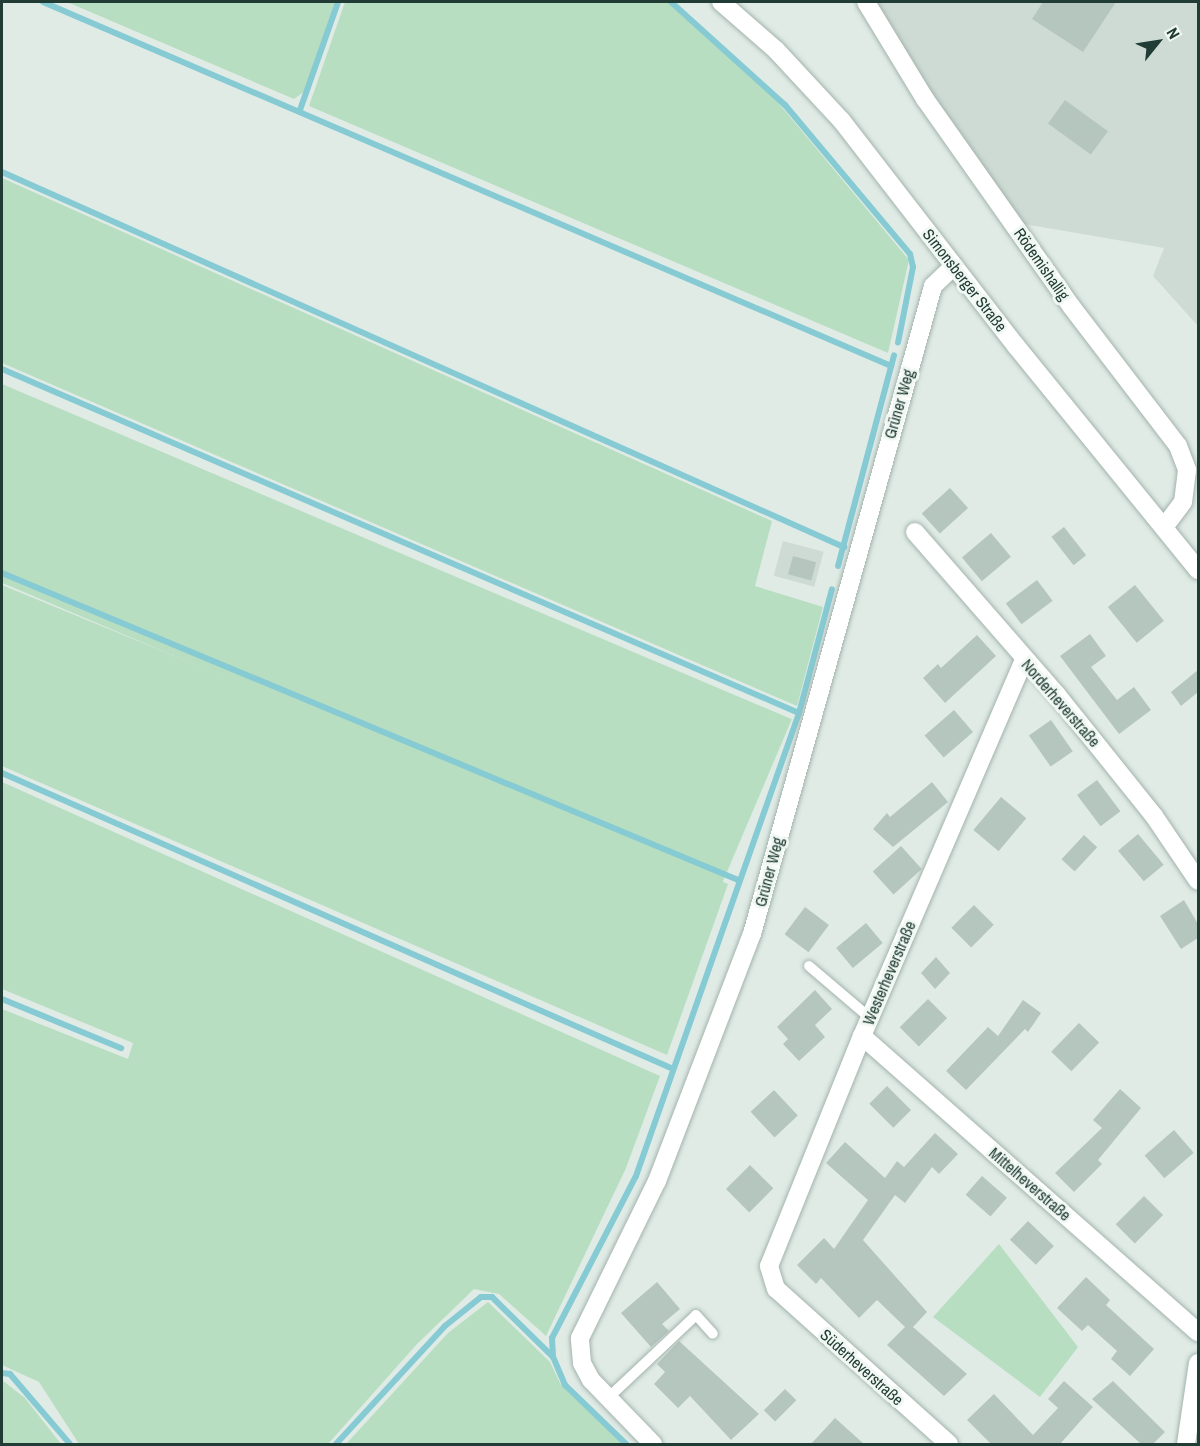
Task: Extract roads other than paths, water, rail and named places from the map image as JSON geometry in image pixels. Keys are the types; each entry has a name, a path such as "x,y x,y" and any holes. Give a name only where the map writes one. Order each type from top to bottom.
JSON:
{"street":[{"name":"Simonsberger Straße","path":"721,2 777,50 842,121 954,266 1198,570"},
{"name":"Rödemishallig","path":"866,2 931,109 1071,306 1178,446 1186,470 1183,502 1164,527"},
{"name":"Grüner Weg","path":"653,1444 607,1399 582,1363 580,1338 657,1181 752,934 933,286 954,266"},
{"name":"Norderheverstraße","path":"915,532 1024,660 1057,695 1146,807 1198,880"},
{"name":"Westerheverstraße","path":"776,1289 769,1266 772,1252 1024,660"},
{"name":"Mittelheverstraße","path":"862,1036 1198,1332"},
{"name":"Süderheverstraße","path":"776,1289 949,1444"},
{"path":"1186,1444 1198,1363"}],"lane":[{"path":"809,966 870,1018"},
{"path":"607,1399 696,1315 713,1334"}],"waterway":[{"path":"43,2 891,366"},
{"path":"300,110 338,2"},
{"path":"671,2 785,105 910,254 913,267 898,343"},
{"path":"2,172 844,547"},
{"path":"838,566 894,355"},
{"path":"2,369 799,713"},
{"path":"2,573 738,880"},
{"path":"626,1444 565,1385 553,1357 552,1338 636,1176 799,713 832,589"},
{"path":"2,773 673,1069"},
{"path":"2,999 121,1048"},
{"path":"336,1444 445,1326 481,1297 492,1297 552,1356"},
{"path":"2,1373 10,1374 70,1444"}]}
